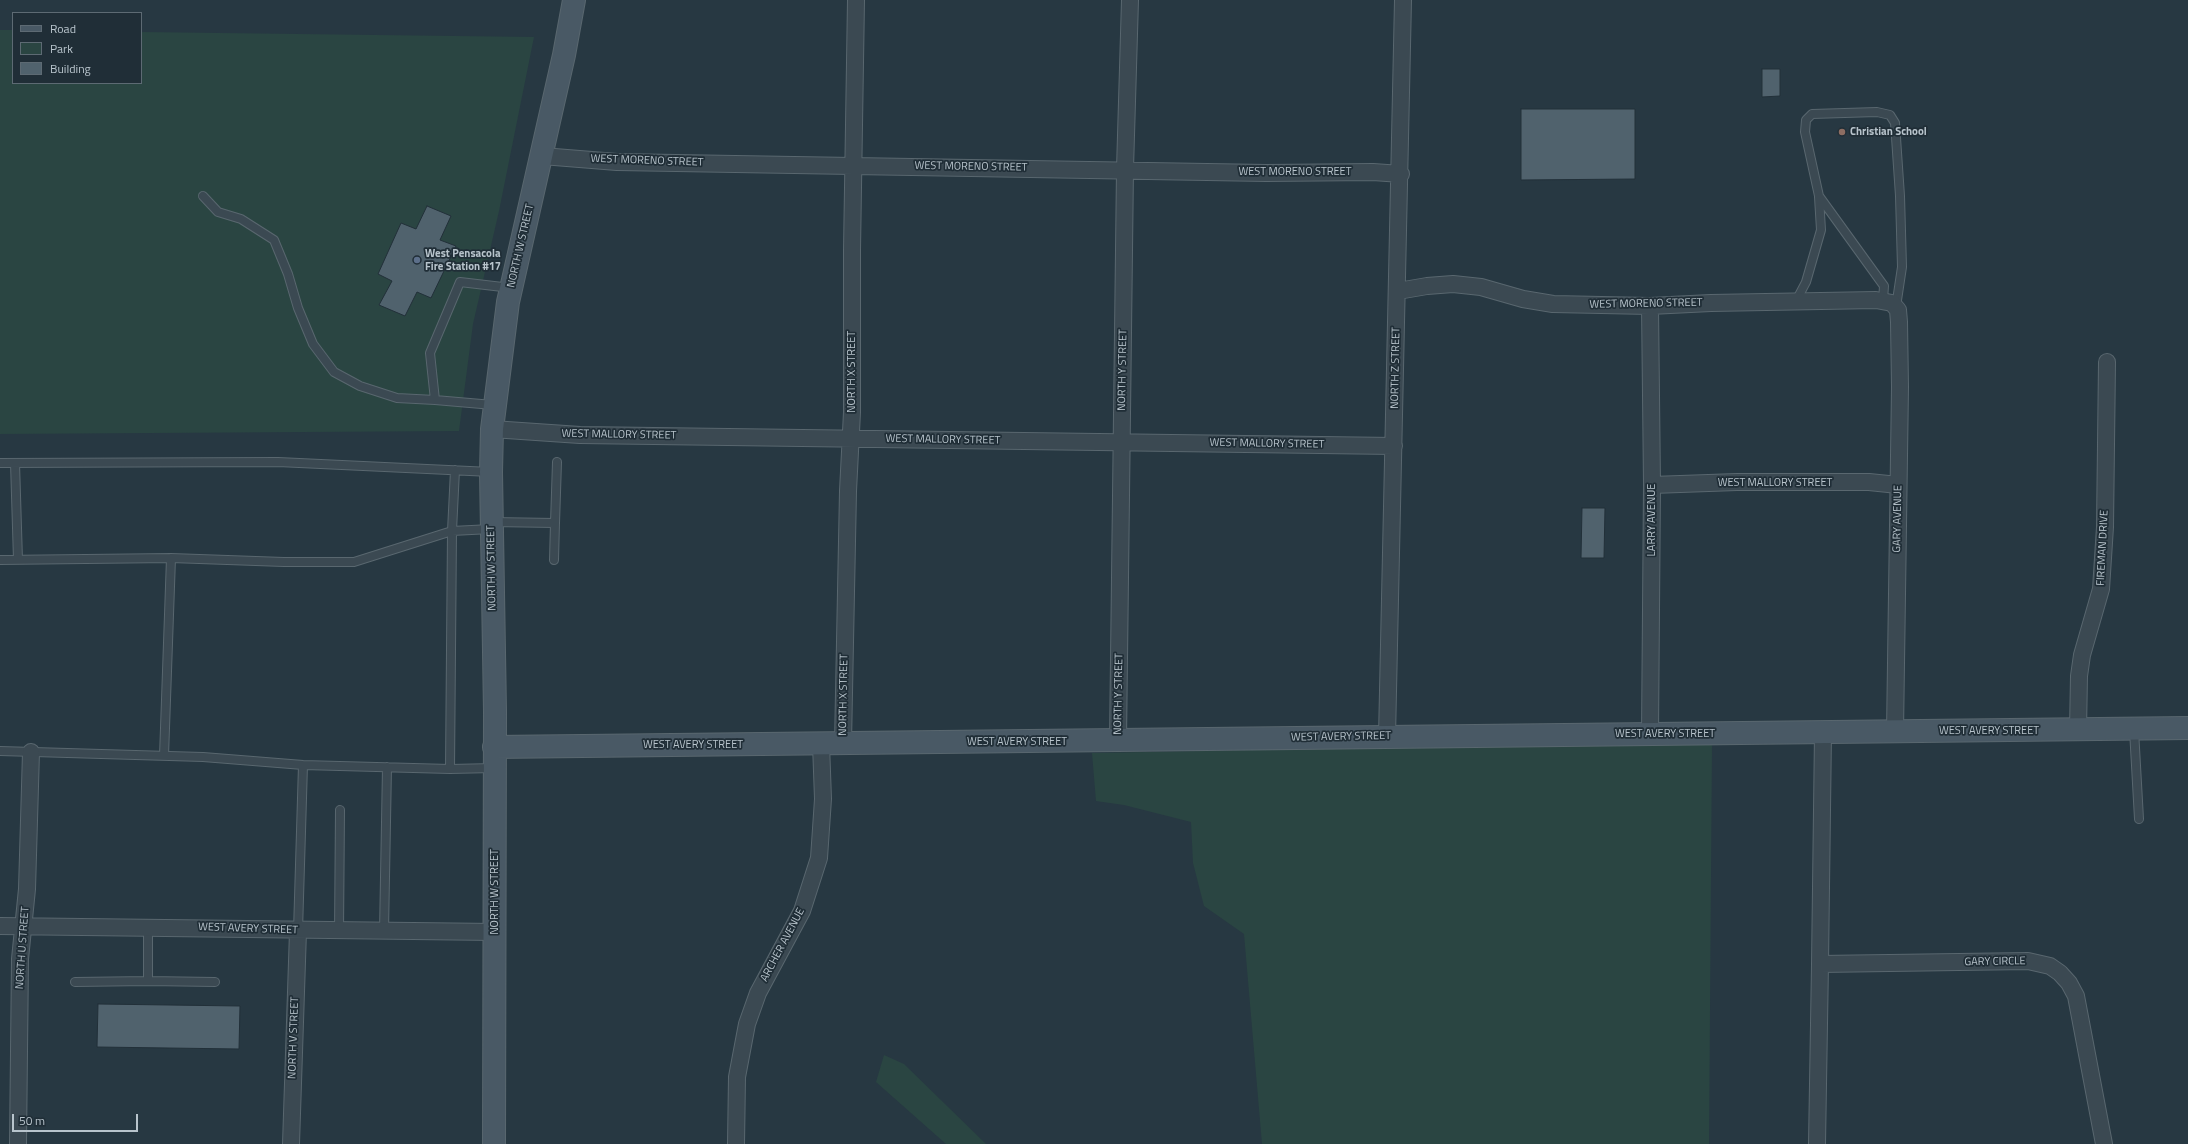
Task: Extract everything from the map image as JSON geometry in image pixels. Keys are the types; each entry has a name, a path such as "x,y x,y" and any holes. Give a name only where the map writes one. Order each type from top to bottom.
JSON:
{"street":[{"name":"NORTH W STREET","path":"494,1144 495,932 491,472 492,429 494,405 511,288 542,156 564,55 574,0"},
{"name":"NORTH X STREET","path":"843,743 850,438 856,0"},
{"name":"NORTH Y STREET","path":"1118,741 1125,169 1130,0"},
{"name":"NORTH Z STREET","path":"1387,737 1401,174 1403,0"},
{"name":"WEST MORENO STREET","path":"542,156 617,162 1125,169 1266,173 1373,172 1401,174"},
{"name":"WEST MORENO STREET","path":"1398,291 1427,286 1453,284 1481,287 1524,299 1553,304 1650,306 1796,301 1890,303"},
{"name":"GARY AVENUE","path":"1890,303 1899,336 1895,732"},
{"name":"LARRY AVENUE","path":"1650,306 1652,485 1650,734"},
{"name":"FIREMAN DRIVE","path":"2078,730 2082,655 2101,588 2105,527 2107,362"},
{"name":"WEST MALLORY STREET","path":"492,429 580,435 1394,446"},
{"name":"WEST MALLORY STREET","path":"1652,485 1745,482 1869,482 1898,485"},
{"name":"WEST AVERY STREET","path":"494,747 2188,728"},
{"path":"1817,1144 1823,733"},
{"name":"ARCHER AVENUE","path":"736,1144 737,1077 747,1024 758,993 802,911 819,858 823,799 821,744"},
{"name":"NORTH U STREET","path":"18,1144 20,959 27,889 31,752"},
{"name":"WEST AVERY STREET","path":"0,926 226,928 339,932 495,932"},
{"name":"NORTH V STREET","path":"291,1144 298,931"},
{"name":"GARY CIRCLE","path":"1820,964 2028,961 2050,966 2070,983 2076,996 2104,1144"}],"lane":[{"path":"1796,301 1806,282 1821,230 1819,196 1805,132 1806,120 1812,114 1877,112 1890,115 1895,123 1900,196 1902,267 1890,303"},
{"path":"203,196 218,212 241,219 274,240 313,344 334,372 360,386 397,398 494,405"},
{"path":"1819,196 1884,286 1890,303"},
{"path":"435,400 430,353 460,282 511,288"},
{"path":"0,463 278,462 491,472"},
{"path":"554,560 557,462"},
{"path":"15,463 18,560"},
{"path":"450,769 452,531 455,470"},
{"path":"0,560 171,558 284,562 354,562 452,531 492,525 555,523"},
{"path":"164,756 171,558"},
{"path":"2134,729 2139,819"},
{"path":"0,751 164,756 303,765 450,769 494,768"},
{"path":"298,931 303,765"},
{"path":"384,932 388,767"},
{"path":"339,932 340,810"},
{"path":"148,927 148,982"},
{"path":"75,982 215,982"}],"green space":[{"path":"0,30 12,30 12,84 142,84 142,32 534,37 499,211 473,324 459,431 0,434"},
{"path":"1712,744 1709,1144 1262,1144 1244,934 1204,906 1193,863 1191,822 1124,805 1096,801 1092,753 1517,745"},
{"path":"884,1055 904,1064 986,1144 946,1144 876,1082"}],"building":[{"path":"1762,69 1780,69 1780,96 1762,97"},
{"path":"1521,109 1635,109 1635,179 1521,180"},
{"name":"West Pensacola Fire Station #17","path":"427,206 451,216 440,240 456,246 431,298 417,292 405,316 379,305 392,281 378,274 401,223 416,229"},
{"path":"1582,508 1605,508 1604,558 1581,558"},
{"path":"98,1004 240,1006 239,1049 97,1047"}],"place":[{"name":"Christian School","path":"1842,132"},
{"name":"West Pensacola Fire Station #17","path":"417,260"}]}
